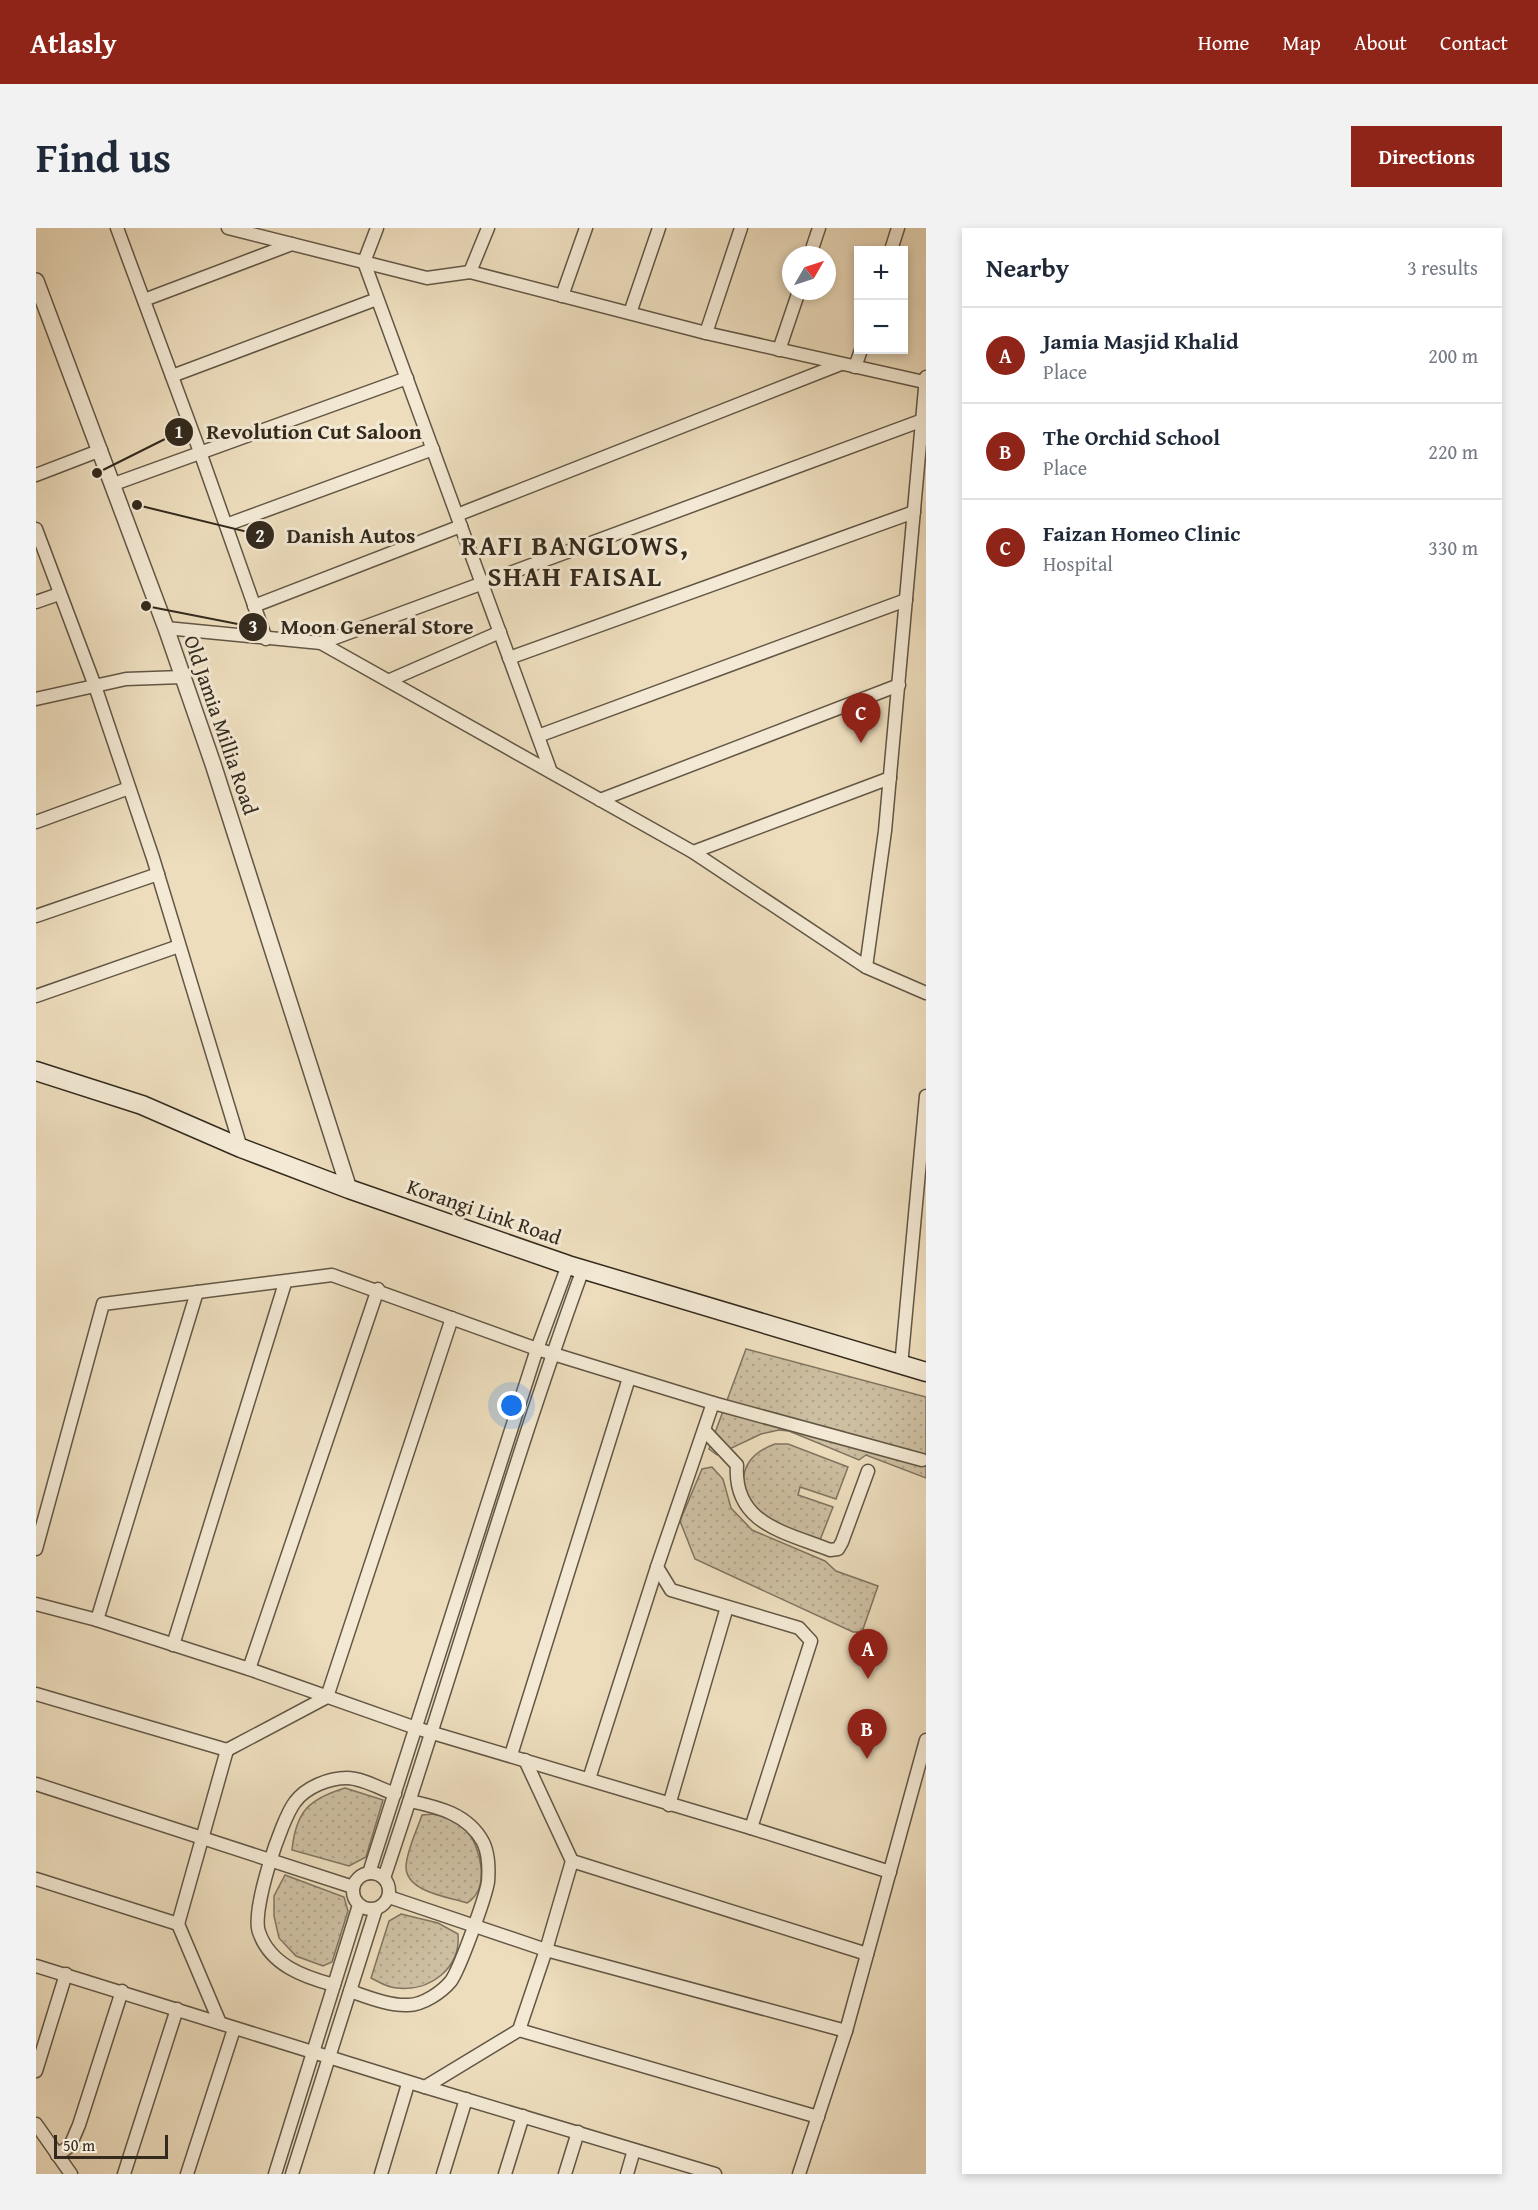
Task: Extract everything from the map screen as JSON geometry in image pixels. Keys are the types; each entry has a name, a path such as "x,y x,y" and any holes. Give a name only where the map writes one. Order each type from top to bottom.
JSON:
{"main road":[{"name":"Korangi Link Road","path":"36,1071 142,1105 241,1148 349,1189 575,1267 926,1372"}],"street":[{"path":"117,228 266,639"},
{"path":"232,228 427,278 470,272 706,333 841,364 925,380 925,403 890,778 866,967"},
{"path":"377,228 364,262 551,772"},
{"path":"470,272 488,228"},
{"path":"562,296 586,228"},
{"path":"630,313 659,228"},
{"path":"706,333 741,228"},
{"path":"813,246 819,228"},
{"path":"892,246 898,228"},
{"path":"144,300 292,244"},
{"name":"Old Jamia Millia Road","path":"36,281 114,484 213,764 349,1189"},
{"path":"172,376 377,299"},
{"path":"780,350 796,300"},
{"path":"855,367 860,354"},
{"path":"254,606 841,364"},
{"path":"114,484 407,378"},
{"path":"321,643 923,420"},
{"path":"226,525 434,449"},
{"path":"36,475 101,450"},
{"path":"510,658 914,512"},
{"path":"37,537 94,686 158,874 241,1148"},
{"path":"36,602 59,594"},
{"path":"538,736 906,600"},
{"path":"166,628 321,643 693,852 866,967 926,993"},
{"path":"390,680 500,632"},
{"path":"36,699 126,679 182,677"},
{"path":"600,800 898,685"},
{"path":"693,852 890,778"},
{"path":"36,822 129,788"},
{"path":"36,916 158,874"},
{"path":"36,996 179,946"},
{"path":"901,1366 926,1096"},
{"path":"376,1909 359,1905 355,1900 353,1887 357,1880 369,1873 537,1349 575,1267"},
{"path":"384,1878 433,1733 552,1354 575,1267"},
{"path":"36,1549 103,1304 285,1283 332,1275 378,1289 552,1354 713,1404 922,1460"},
{"path":"173,1646 285,1283"},
{"path":"249,1669 378,1289"},
{"path":"97,1620 196,1292"},
{"path":"36,1694 227,1750 327,1697 452,1318"},
{"path":"511,1755 629,1378"},
{"path":"589,1779 657,1567 713,1404"},
{"path":"704,1430 737,1464 735,1484 747,1510 769,1525 830,1550 838,1549 842,1542 868,1471"},
{"path":"657,1567 671,1590 800,1628 811,1641 751,1828"},
{"path":"36,1604 97,1620 249,1669 417,1728 890,1872"},
{"path":"669,1805 727,1607"},
{"path":"800,2174 846,2031 926,1740"},
{"path":"220,2023 178,1924 227,1750"},
{"path":"425,2087 519,2030 546,1950 572,1861 525,1760"},
{"path":"334,1985 310,1979 282,1964 268,1949 258,1931 257,1915 260,1896 287,1814 295,1801 308,1789 349,1778 395,1794"},
{"path":"36,1785 353,1887"},
{"path":"350,1991 408,2005 429,1999 449,1982 460,1966 488,1885 489,1863 483,1842 465,1820 444,1809 410,1801"},
{"path":"572,1861 867,1954"},
{"path":"369,1873 384,1878 388,1883 389,1897"},
{"path":"36,1879 178,1924"},
{"path":"389,1897 546,1950 846,2031"},
{"path":"292,2174 376,1909 389,1897"},
{"path":"275,2174 359,1905"},
{"path":"36,1966 122,1991 220,2023 234,2030 408,2084 466,2099 715,2174"},
{"path":"36,2071 66,1974"},
{"path":"57,2155 70,2146 79,2125 122,1991"},
{"path":"124,2174 177,2009"},
{"path":"188,2174 234,2030"},
{"path":"519,2030 818,2117"},
{"path":"381,2174 408,2084"},
{"path":"443,2174 466,2099"},
{"path":"505,2174 523,2116"},
{"path":"36,2124 71,2174"},
{"path":"565,2174 578,2132"},
{"path":"627,2174 634,2150"}],"shaded area":[{"path":"746,1349 926,1397 926,1478 866,1455 859,1460 789,1431 779,1430 761,1434 717,1455 709,1449"},
{"path":"775,1444 788,1444 848,1467 836,1499 800,1487 798,1495 833,1507 820,1540 760,1515 754,1511 749,1502 744,1483 746,1468 754,1456"},
{"path":"712,1467 723,1479 731,1508 752,1530 825,1561 836,1571 878,1586 862,1632 853,1632 695,1559 680,1521 702,1469"},
{"path":"345,1788 383,1800 366,1857 349,1866 292,1850 297,1825 306,1808 322,1797"},
{"path":"435,1814 451,1819 462,1826 471,1836 479,1856 481,1878 479,1888 467,1903 420,1888 408,1875 406,1866 408,1853 422,1815"},
{"path":"285,1875 344,1897 348,1911 332,1962 323,1966 296,1956 279,1938 274,1916 274,1896"},
{"path":"401,1914 438,1923 458,1934 458,1946 449,1967 432,1982 409,1988 394,1988 371,1978 389,1921"}],"place":[{"name":"Revolution Cut Saloon","path":"97,473"},
{"name":"Danish Autos","path":"137,505"},
{"name":"Moon General Store","path":"146,606"},
{"name":"Faizan Homeo Clinic","path":"861,743"},
{"name":"Jamia Masjid Khalid","path":"868,1679"},
{"name":"The Orchid School","path":"867,1759"}],"district":[{"name":"RAFI BANGLOWS, SHAH FAISAL","path":"575,562"}]}
